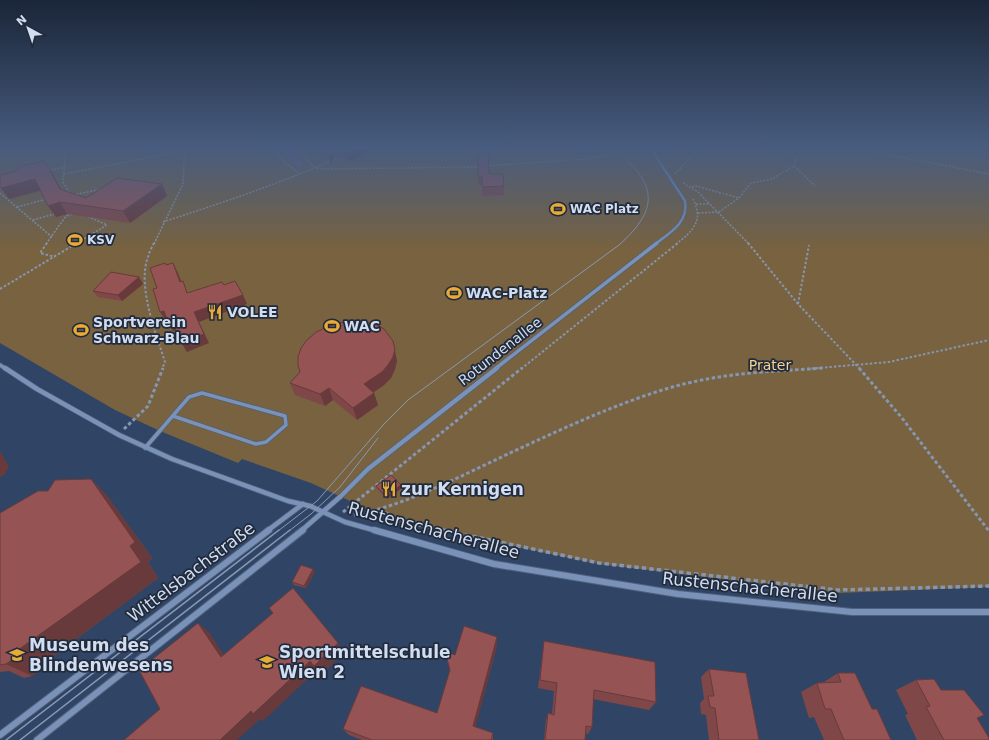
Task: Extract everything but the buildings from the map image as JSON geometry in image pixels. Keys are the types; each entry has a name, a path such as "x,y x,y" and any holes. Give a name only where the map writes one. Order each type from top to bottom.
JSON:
{"street":[{"name":"Rotundenallee","path":"324,512 368,469 677,227 686,216 687,210 685,201 673,182"},
{"name":"Rustenschacherallee","path":"0,365 37,389 145,448 226,479 303,504 345,522 494,564 678,594 852,612 989,612"},
{"name":"Wittelsbachstraße","path":"0,735 303,504"},
{"path":"37,740 324,512"}],"lane":[{"path":"145,448 172,416 189,397 202,393 285,416 286,425 266,442 256,444 172,416"}],"path":[{"path":"63,182 71,196 105,189"},
{"path":"119,435 148,406 165,362 149,310 145,281 147,258 183,182"},
{"path":"163,223 256,192 282,182"},
{"path":"681,182 692,187 741,234 798,304 902,418 989,531"},
{"path":"698,213 719,212 739,198 751,183 759,182"},
{"path":"810,182 815,186"},
{"path":"692,187 696,186 739,198"},
{"path":"0,194 52,237"},
{"path":"17,207 47,199"},
{"path":"696,204 710,204"},
{"path":"55,257 40,253 66,216 78,212"},
{"path":"32,220 54,214"},
{"path":"0,289 107,225 85,216"},
{"path":"798,304 809,245"},
{"path":"336,518 380,510 425,493 621,403 677,386 738,374 856,366 925,356 989,340"},
{"path":"380,510 404,522 599,562 838,590 989,586"}],"green space":[{"name":"Prater","path":"0,182 989,182 989,587 839,593 600,564 396,522 311,483 242,459 238,463 160,431 115,410 0,343"}],"tram line":[{"path":"278,531 317,501 384,424 408,400 619,245 633,231 642,218 647,206 648,194 643,182"},
{"path":"289,531 311,514 340,487 378,438"},
{"path":"6,740 279,530"},
{"path":"20,740 290,530"}],"place":[{"name":"WAC Platz","path":"558,209"},
{"name":"KSV","path":"75,240"},
{"name":"WAC-Platz","path":"454,293"},
{"name":"VOLEE","path":"215,312"},
{"name":"WAC","path":"332,326"},
{"name":"Sportverein Schwarz-Blau","path":"81,330"},
{"name":"zur Kernigen","path":"389,489"},
{"name":"Museum des Blindenwesens","path":"17,655"},
{"name":"Sportmittelschule Wien 2","path":"267,662"}]}
